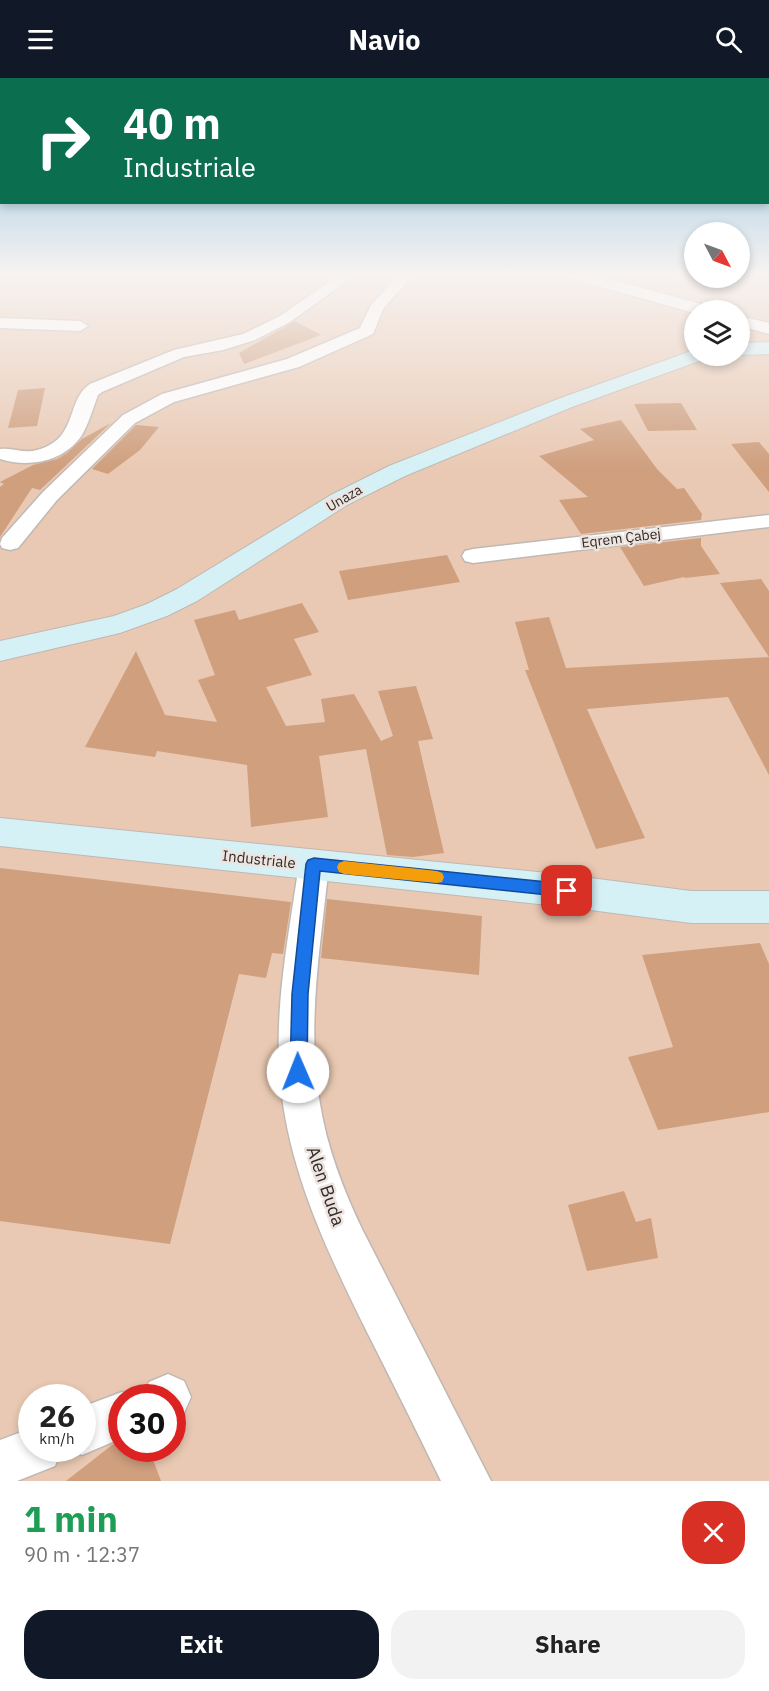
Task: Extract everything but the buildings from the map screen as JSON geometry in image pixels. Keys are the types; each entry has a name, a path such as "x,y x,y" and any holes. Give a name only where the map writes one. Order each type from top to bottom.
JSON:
{"main road":[{"path":"750,349 769,348"},
{"name":"Unaza","path":"0,651 120,624 157,610 187,596 339,500 397,471 565,403 684,360"},
{"name":"Industriale","path":"0,832 556,890 691,907 769,907"}],"street":[{"path":"4,454 22,459 52,450 72,435 90,392 96,388 180,353 223,345 242,338"},
{"path":"10,543 50,496 129,419 168,398 293,363 350,338"},
{"name":"Eqrem Çabej","path":"473,556 769,521"},
{"name":"Alen Buda","path":"314,864 300,994 297,1055 301,1105 317,1168 347,1248 466,1481"},
{"path":"0,1464 18,1457"}],"shaded area":[{"path":"0,338 684,338 684,366 750,366 750,338 769,338 769,1481 0,1481"}],"slow traffic":[{"path":"344,867 437,877"}],"route":[{"path":"298,1072 300,994 314,864 567,891"}]}
